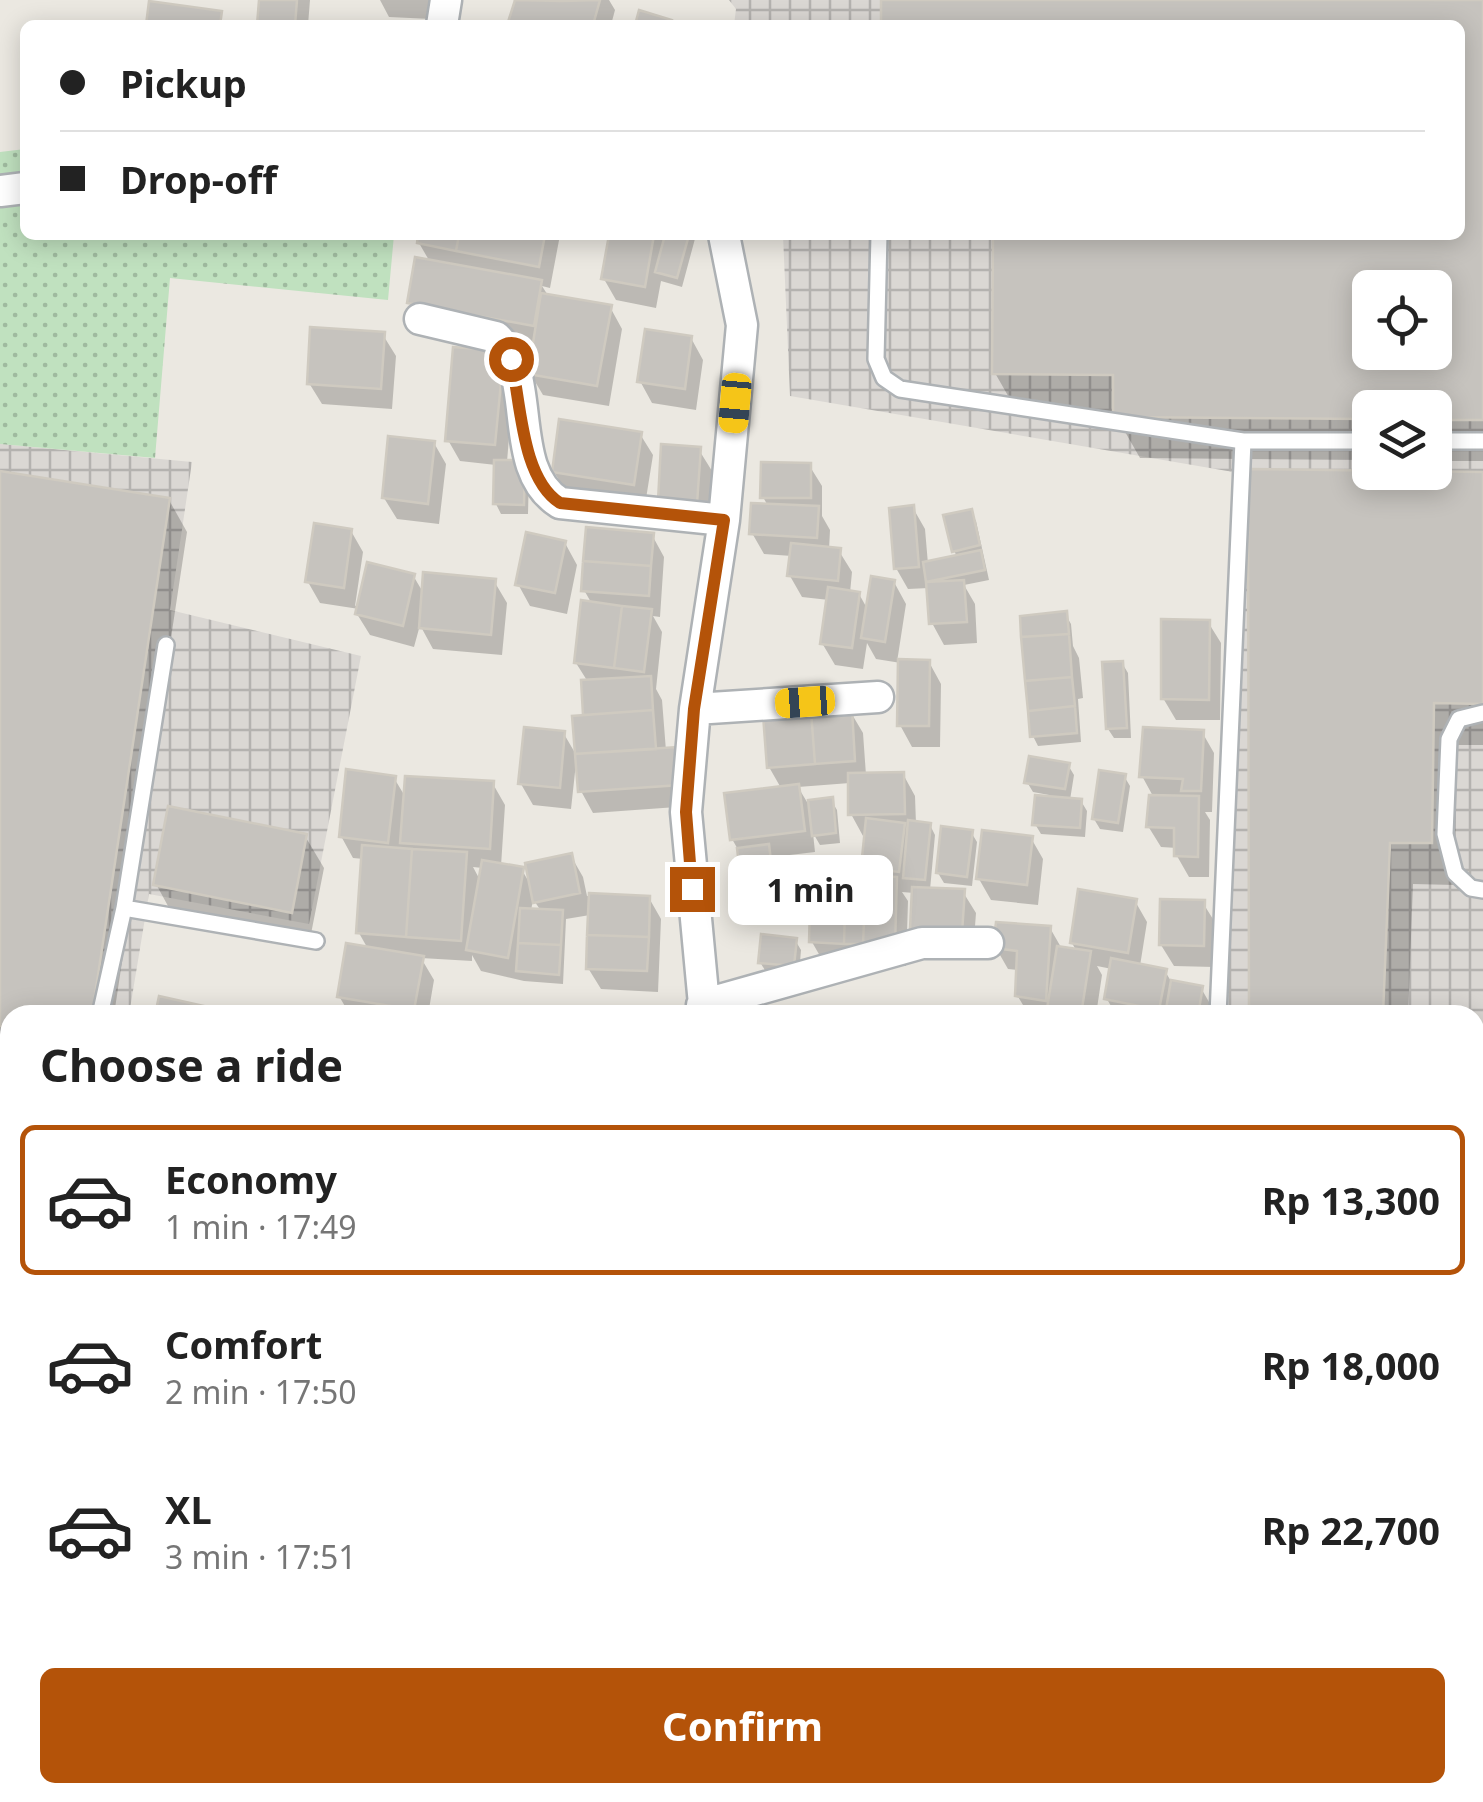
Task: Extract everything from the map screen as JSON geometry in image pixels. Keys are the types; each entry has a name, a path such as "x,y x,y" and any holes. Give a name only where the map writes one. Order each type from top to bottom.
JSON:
{"street":[{"path":"704,1005 686,812 694,709 724,520 742,325 725,240"},
{"path":"420,319 496,337 504,344 515,375 536,478 560,503 724,520"},
{"path":"694,709 878,697"},
{"path":"721,1005 922,944 988,944"}],"lane":[{"path":"879,240 876,359 884,378 900,389 1243,441 1352,441"},
{"path":"1218,1005 1243,441"},
{"path":"1452,442 1483,442"},
{"path":"102,1005 124,908 166,645"},
{"path":"1483,713 1459,719 1449,739 1445,834 1455,873 1471,888 1483,890"},
{"path":"124,908 316,941"}],"shaded area":[{"path":"729,0 1483,0 1483,1005 1224,1005 1239,473 790,396 783,240 1465,240 1465,20 735,20 736,9"},
{"path":"0,444 192,462 170,610 361,656 309,924 149,894 131,1005 0,1005"}],"green space":[{"path":"20,150 20,240 394,240 388,300 170,278 155,458 0,444 0,152"}],"building":[{"path":"259,0 297,0 295,20 257,20"},
{"path":"515,0 600,0 594,20 509,20"},
{"path":"881,0 1483,0 1483,420 1452,420 1452,390 1352,390 1352,419 1113,417 1113,375 992,374 993,240 1465,240 1465,20 881,20"},
{"path":"149,1 222,11 221,20 147,20"},
{"path":"639,10 672,20 636,20"},
{"path":"417,240 458,240 456,251"},
{"path":"458,240 544,240 539,267 456,251"},
{"path":"608,240 653,240 645,287 601,279"},
{"path":"664,240 688,240 677,278 655,272"},
{"path":"415,257 542,280 534,326 407,303"},
{"path":"541,293 612,305 597,386 528,374"},
{"path":"310,327 385,332 381,389 307,384"},
{"path":"645,329 692,336 685,389 637,382"},
{"path":"453,347 504,351 495,445 445,441"},
{"path":"559,419 642,432 634,485 552,472"},
{"path":"388,436 435,441 428,504 382,498"},
{"path":"661,444 701,447 697,504 658,501"},
{"path":"494,460 525,460 524,505 493,504"},
{"path":"761,462 811,463 811,498 760,498"},
{"path":"1248,469 1352,470 1352,490 1452,490 1452,472 1483,472 1483,704 1434,703 1432,843 1390,843 1383,1005 1249,1005"},
{"path":"0,471 170,498 94,1005 0,1005"},
{"path":"751,503 819,506 817,538 749,534"},
{"path":"914,505 919,567 894,569 889,508"},
{"path":"972,509 980,545 952,552 943,515"},
{"path":"314,523 352,529 344,588 305,582"},
{"path":"586,527 654,533 651,566 583,561"},
{"path":"526,532 566,541 555,593 515,585"},
{"path":"791,543 841,548 838,581 787,576"},
{"path":"981,550 985,570 926,582 923,562"},
{"path":"583,561 651,566 649,596 581,591"},
{"path":"367,562 415,574 403,626 355,614"},
{"path":"423,572 496,579 491,635 419,628"},
{"path":"871,576 895,580 885,642 861,638"},
{"path":"964,580 967,622 929,624 926,582"},
{"path":"828,587 860,592 852,648 820,644"},
{"path":"581,600 622,606 614,668 574,663"},
{"path":"622,606 652,609 644,672 614,668"},
{"path":"1067,611 1069,634 1021,637 1020,616"},
{"path":"1161,619 1210,620 1209,700 1161,699"},
{"path":"1069,634 1072,677 1025,681 1021,637"},
{"path":"898,659 930,660 929,726 897,726"},
{"path":"1123,661 1127,728 1106,729 1102,662"},
{"path":"651,676 653,710 583,715 581,680"},
{"path":"1072,677 1075,706 1028,711 1025,681"},
{"path":"1075,706 1077,733 1030,737 1028,711"},
{"path":"852,709 855,761 815,764 811,711"},
{"path":"653,710 656,749 575,754 572,716"},
{"path":"811,711 815,764 767,768 763,715"},
{"path":"524,727 565,731 560,788 518,784"},
{"path":"1143,727 1204,730 1201,791 1181,791 1183,779 1139,777"},
{"path":"677,747 680,785 578,792 575,754"},
{"path":"1029,756 1070,763 1065,789 1024,783"},
{"path":"346,769 396,776 388,843 339,837"},
{"path":"1099,770 1126,774 1118,823 1092,819"},
{"path":"904,772 905,814 848,815 848,773"},
{"path":"405,776 494,781 490,849 400,843"},
{"path":"799,784 805,831 730,840 724,793"},
{"path":"1035,795 1082,799 1080,828 1032,825"},
{"path":"1149,795 1199,796 1198,857 1174,856 1174,828 1146,827"},
{"path":"833,797 836,833 812,836 808,800"},
{"path":"168,806 307,834 292,913 153,885"},
{"path":"866,818 905,823 899,872 861,868"},
{"path":"908,820 931,823 925,880 903,878"},
{"path":"941,826 973,830 967,877 936,873"},
{"path":"982,830 1033,836 1027,885 976,879"},
{"path":"769,844 772,870 740,874 737,848"},
{"path":"362,845 412,849 406,937 356,933"},
{"path":"412,849 467,852 461,941 406,937"},
{"path":"572,853 580,893 533,903 525,863"},
{"path":"482,860 524,867 508,958 466,950"},
{"path":"811,875 846,876 844,944 809,942"},
{"path":"846,876 866,876 863,944 844,944"},
{"path":"866,876 897,877 895,945 863,944"},
{"path":"912,887 965,889 962,933 910,929"},
{"path":"1078,889 1137,899 1128,953 1070,943"},
{"path":"589,893 650,896 649,937 587,935"},
{"path":"1160,899 1205,900 1204,946 1159,945"},
{"path":"520,908 563,910 561,945 518,943"},
{"path":"996,922 1051,926 1046,1001 1015,996 1017,951 993,948"},
{"path":"761,934 797,938 794,966 758,963"},
{"path":"587,935 649,937 647,971 586,969"},
{"path":"346,943 424,956 415,1005 384,1005 337,997"},
{"path":"518,943 561,945 559,975 516,971"},
{"path":"1057,946 1091,951 1083,1005 1048,1005"},
{"path":"1111,958 1167,969 1160,1005 1104,999"},
{"path":"1171,980 1203,986 1200,1005 1167,1005"},
{"path":"159,996 199,1005 157,1005"}],"route":[{"path":"511,359 530,459 536,478 551,497 560,503 724,520 694,709 686,812 692,889"}]}
